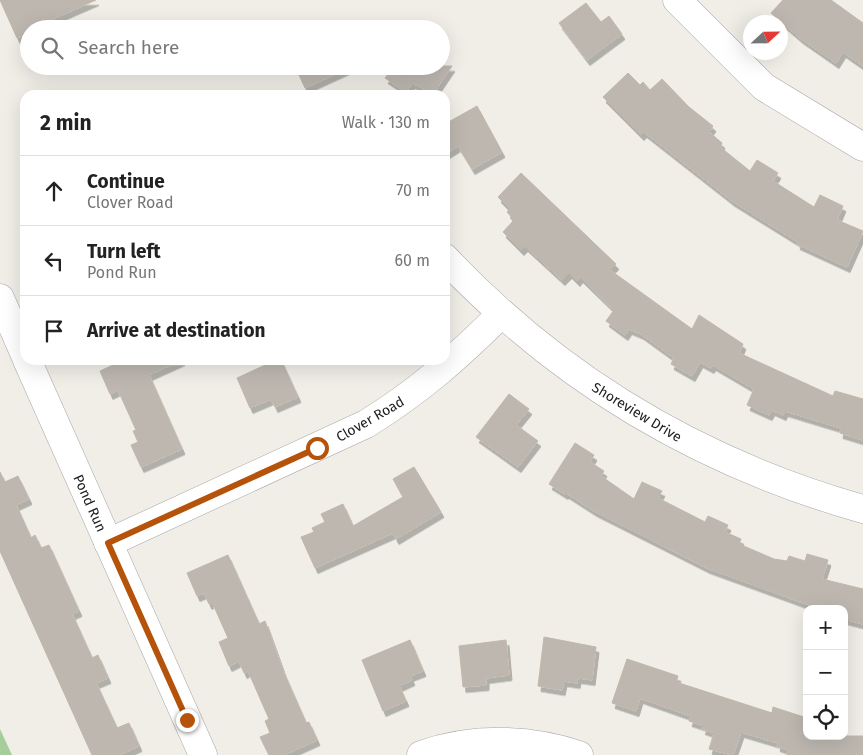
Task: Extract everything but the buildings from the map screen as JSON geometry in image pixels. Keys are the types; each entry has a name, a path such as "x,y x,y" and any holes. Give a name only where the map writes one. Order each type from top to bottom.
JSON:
{"street":[{"path":"677,0 764,87 863,147"},
{"name":"Shoreview Drive","path":"450,263 501,314 575,373 655,424 741,467 821,497 863,509"},
{"path":"0,298 20,344"},
{"name":"Clover Road","path":"450,362 501,314"},
{"name":"Pond Run","path":"29,365 203,755"},
{"name":"Clover Road","path":"108,543 366,424 404,400 447,365"},
{"path":"421,755 473,743 514,742 547,746 579,755"}],"green space":[{"path":"0,729 12,755 0,755"}],"route":[{"path":"187,720 108,543 317,448"}]}
